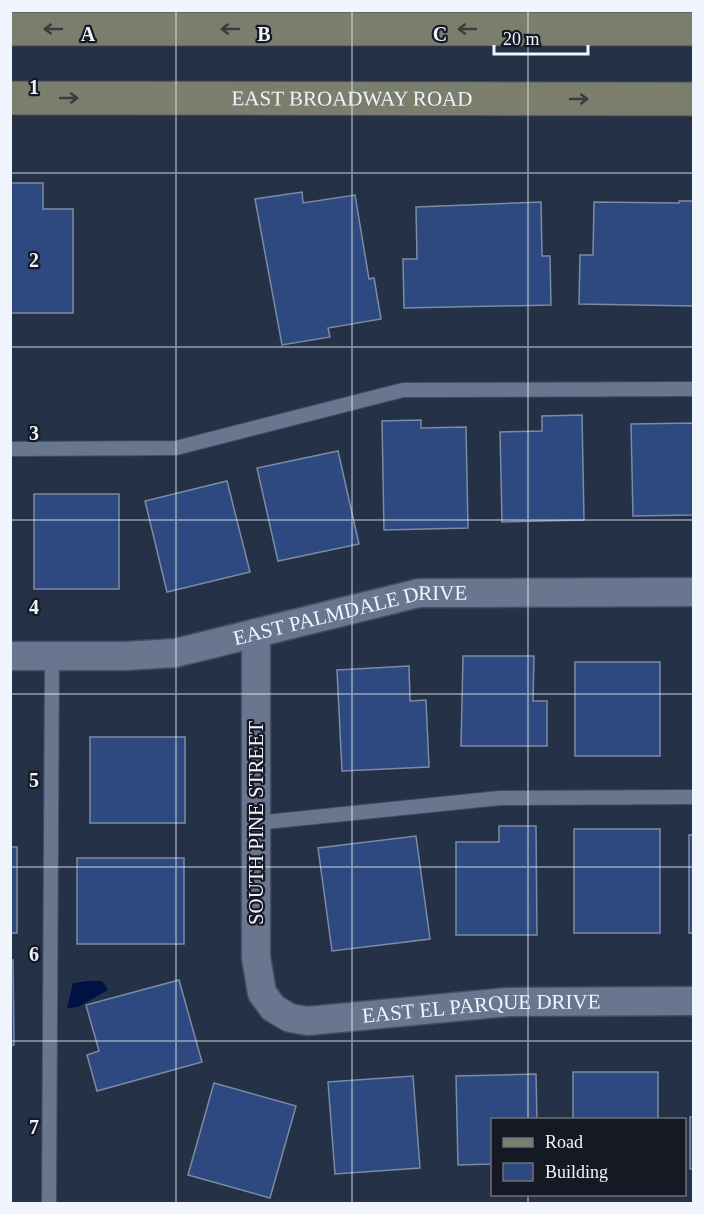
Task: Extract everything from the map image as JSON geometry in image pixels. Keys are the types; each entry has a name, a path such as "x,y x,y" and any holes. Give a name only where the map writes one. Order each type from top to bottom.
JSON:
{"main road":[{"path":"10,29 693,28"},
{"name":"EAST BROADWAY ROAD","path":"10,98 693,99"}],"street":[{"name":"EAST PALMDALE DRIVE","path":"10,656 175,653 419,593 693,592"},
{"name":"SOUTH PINE STREET","path":"256,633 257,974 262,993 273,1008"},
{"name":"EAST EL PARQUE DRIVE","path":"273,1008 290,1018 326,1021 507,1002 693,1001"}],"lane":[{"path":"10,450 176,448 403,390 693,389"},
{"path":"49,1203 52,656"},
{"path":"256,823 500,798 693,797"}],"shaded area":[{"path":"102,981 108,990 78,1007 67,1008 73,983"}],"building":[{"path":"10,183 43,183 43,209 73,209 73,313 10,313"},
{"path":"302,192 303,203 355,195 369,279 374,278 381,319 328,328 330,337 282,345 255,199"},
{"path":"679,201 694,201 694,306 579,304 580,255 593,255 594,202 679,203"},
{"path":"541,202 542,256 550,256 551,305 404,308 403,259 417,259 416,207"},
{"path":"582,415 584,520 502,522 500,432 542,431 542,416"},
{"path":"421,420 421,428 466,427 468,528 384,530 382,421"},
{"path":"694,423 694,515 633,516 631,424"},
{"path":"338,451 359,544 278,561 257,468"},
{"path":"227,481 250,572 167,592 145,501"},
{"path":"34,494 119,494 119,589 34,589"},
{"path":"463,656 534,656 533,701 547,701 547,746 461,746"},
{"path":"575,662 660,662 660,756 575,756"},
{"path":"694,662 694,766 693,766"},
{"path":"409,666 410,701 426,700 429,767 342,771 337,670"},
{"path":"11,735 11,819 10,819"},
{"path":"90,737 185,737 185,823 90,823"},
{"path":"499,826 536,826 537,935 456,935 456,842 499,842"},
{"path":"574,829 660,829 660,933 574,933"},
{"path":"689,835 694,835 694,933 689,933"},
{"path":"416,836 430,939 332,951 318,848"},
{"path":"10,847 17,847 17,933 10,933"},
{"path":"77,858 184,858 184,944 77,944"},
{"path":"10,960 13,960 14,1045 10,1046"},
{"path":"179,980 202,1062 97,1091 87,1055 99,1051 86,1005"},
{"path":"573,1072 658,1072 658,1118 573,1118"},
{"path":"536,1074 537,1118 491,1118 491,1164 458,1165 456,1076"},
{"path":"413,1076 420,1168 335,1174 328,1082"},
{"path":"214,1083 296,1106 270,1198 188,1175"},
{"path":"690,1117 694,1117 694,1169 690,1169"}]}
